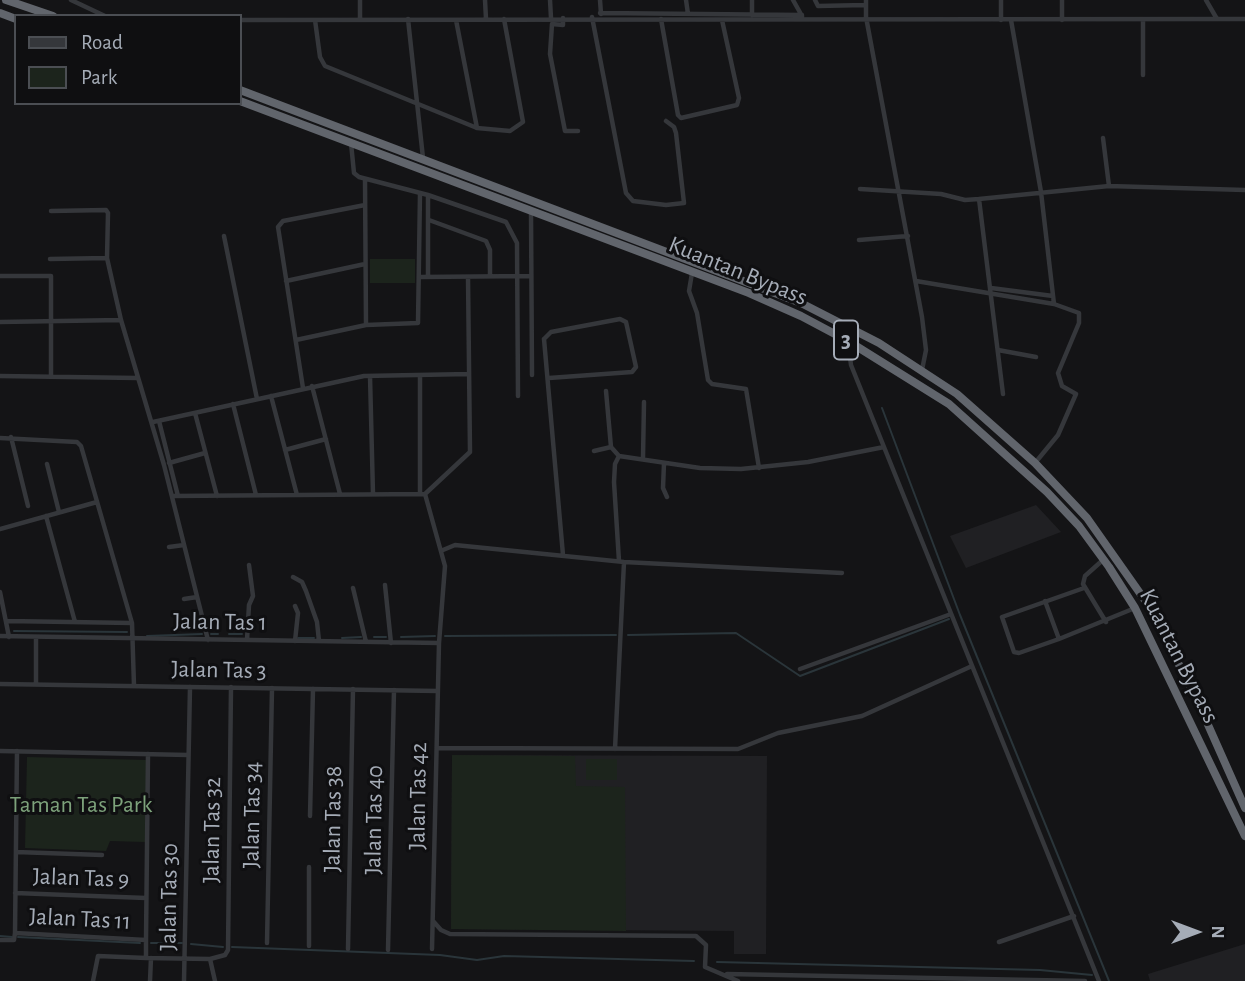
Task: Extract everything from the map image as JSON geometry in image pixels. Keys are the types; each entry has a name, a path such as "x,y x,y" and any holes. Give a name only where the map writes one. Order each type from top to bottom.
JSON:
{"highway":[{"path":"6,0 47,14"},
{"name":"Kuantan Bypass","path":"242,91 801,303 879,343 957,394 1035,463 1087,518 1149,606 1197,700 1245,808"},
{"name":"Kuantan Bypass","path":"242,102 801,316 848,341 949,404 1047,492 1104,559 1135,608 1245,836"}],"street":[{"path":"71,0 101,14"},
{"path":"360,0 360,19"},
{"path":"485,0 486,19"},
{"path":"551,0 551,18"},
{"path":"600,0 601,16"},
{"path":"686,0 688,14"},
{"path":"751,15 752,0"},
{"path":"793,0 803,17"},
{"path":"815,0 818,6 866,3 866,17 916,281 926,350 922,371"},
{"path":"1001,20 1002,0"},
{"path":"1062,0 1062,20"},
{"path":"1206,0 1217,19"},
{"path":"242,20 456,20 688,14 803,17"},
{"path":"601,16 722,20 803,17 1001,20 1245,19"},
{"path":"592,17 626,193 633,201 666,205 684,202 686,198 676,133 674,127 666,121"},
{"path":"564,18 563,24 552,24 550,54 565,131 578,131"},
{"path":"408,19 423,158"},
{"path":"315,20 320,57 325,66 477,128 510,131 523,122 504,19"},
{"path":"661,19 678,115 681,118 737,106 739,98 722,20"},
{"path":"456,20 477,128"},
{"path":"1011,20 1041,192 1054,304"},
{"path":"1143,20 1143,75"},
{"path":"1103,138 1109,186"},
{"path":"351,144 354,173 365,179 420,192 506,222 517,243 518,396"},
{"path":"365,179 366,325"},
{"path":"860,189 937,193 958,200 1109,186 1245,190"},
{"path":"296,340 366,325 418,323 420,192"},
{"path":"428,195 428,277"},
{"path":"979,199 1003,394"},
{"path":"303,388 280,223 365,205"},
{"path":"51,211 107,211 107,258 121,320 137,378 156,422 208,640"},
{"path":"531,212 532,375"},
{"path":"429,219 486,242 490,250 490,276"},
{"path":"225,236 257,399"},
{"path":"859,240 908,236"},
{"path":"50,259 107,258"},
{"path":"286,281 365,264"},
{"path":"692,273 689,291 697,313 708,380 712,384 746,389 759,468"},
{"path":"0,276 51,276 51,376"},
{"path":"420,278 530,276"},
{"path":"175,496 423,494 470,452 468,277"},
{"path":"916,281 1053,296"},
{"path":"992,291 1054,304 1079,313 1076,331 1058,373 1062,386 1076,394 1058,435 1035,463"},
{"path":"550,378 632,372 636,367 626,322 620,318 551,332 544,339 545,368 550,378 563,555"},
{"path":"0,322 121,320"},
{"path":"531,338 544,339"},
{"path":"848,341 851,365 1099,981"},
{"path":"998,350 1037,357"},
{"path":"156,422 312,386 370,376 469,374"},
{"name":"Jalan Tas 42","path":"421,375 423,494 435,534 443,550 445,566 439,643 432,949"},
{"path":"0,376 137,378"},
{"path":"370,376 373,494"},
{"path":"312,386 340,495"},
{"path":"606,391 611,447 619,456 711,469 759,468 884,447"},
{"path":"271,396 297,495"},
{"path":"643,458 644,402"},
{"path":"233,404 256,495"},
{"path":"195,413 217,496"},
{"path":"0,438 80,443 132,624 134,686"},
{"path":"11,438 28,506"},
{"path":"285,450 326,439"},
{"path":"594,450 611,447"},
{"path":"167,464 205,453"},
{"path":"615,749 622,561 614,482 615,464 619,456"},
{"path":"664,463 663,488 667,498"},
{"path":"47,464 60,512"},
{"path":"0,529 97,502"},
{"path":"46,516 75,622"},
{"path":"169,547 184,545"},
{"path":"443,550 455,545 622,561 842,573"},
{"path":"1104,559 1085,576 1084,588 1106,622"},
{"path":"247,640 249,605 253,596 249,565"},
{"path":"293,577 302,582 306,591 317,622 319,642"},
{"path":"385,585 391,643"},
{"path":"354,588 366,642"},
{"path":"1084,588 1002,617 1016,653 1106,622 1135,608"},
{"path":"0,592 9,637"},
{"path":"184,599 197,597"},
{"path":"1045,601 1059,639"},
{"path":"295,606 298,613 295,641"},
{"path":"800,669 951,614"},
{"path":"7,621 132,624"},
{"name":"Jalan Tas 1","path":"0,636 439,643"},
{"path":"36,637 36,684"},
{"path":"437,748 742,748 778,733 862,716 972,666"},
{"name":"Jalan Tas 3","path":"0,684 438,691"},
{"name":"Jalan Tas 30","path":"184,981 190,687"},
{"name":"Jalan Tas 32","path":"209,960 225,955 228,950 231,687"},
{"name":"Jalan Tas 34","path":"267,943 271,688"},
{"path":"310,816 313,689"},
{"name":"Jalan Tas 38","path":"348,948 354,690"},
{"name":"Jalan Tas 40","path":"388,950 394,690"},
{"path":"0,751 188,755"},
{"path":"0,940 14,940 15,933 17,751"},
{"path":"146,940 148,754"},
{"path":"16,852 102,855"},
{"path":"309,867 309,946"},
{"name":"Jalan Tas 9","path":"15,893 146,898"},
{"path":"999,942 1074,916"},
{"path":"433,920 437,927 450,934 692,936 702,940 705,946 705,967 727,974 738,981"},
{"name":"Jalan Tas 11","path":"15,933 146,940 149,958 209,960"},
{"path":"93,981 98,956 149,958 150,981"},
{"path":"209,960 215,981"},
{"path":"727,974 1085,981"}],"shaded area":[{"path":"1036,505 1061,532 966,568 950,536"},
{"path":"452,755 767,756 766,954 734,954 734,931 451,929"},
{"path":"1245,944 1245,981 1150,981 1148,974"}],"green space":[{"path":"370,259 415,259 415,283 370,283"},
{"path":"452,755 575,756 576,786 625,787 626,931 451,929"},
{"name":"Taman Tas Park","path":"27,757 147,760 145,842 110,841 106,851 25,848"},
{"path":"586,759 617,759 617,780 586,780"}],"waterway":[{"path":"882,408 960,615 1109,981"},
{"path":"628,635 736,633 800,676 949,619"},
{"path":"14,631 127,632"},
{"path":"147,636 202,634"},
{"path":"211,634 218,634"},
{"path":"229,634 242,634"},
{"path":"445,636 616,635"},
{"path":"401,637 435,636"},
{"path":"342,638 361,637"},
{"path":"374,637 386,637"},
{"path":"298,638 314,638"},
{"path":"0,936 12,937"},
{"path":"18,937 140,943"},
{"path":"151,943 182,943"},
{"path":"191,944 223,947"},
{"path":"232,947 440,955 477,960 504,956 694,961"},
{"path":"717,962 1040,970 1092,975"}]}
